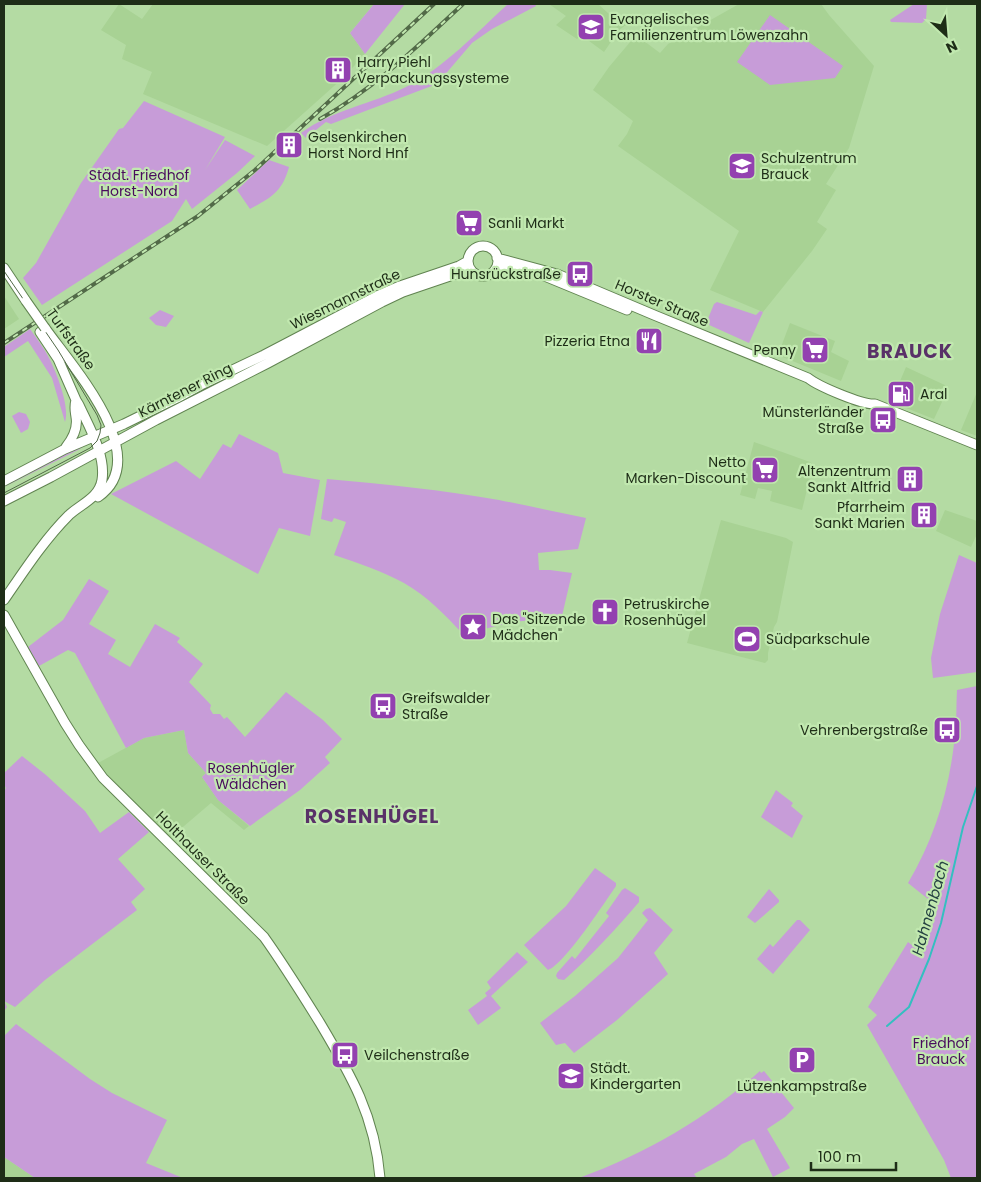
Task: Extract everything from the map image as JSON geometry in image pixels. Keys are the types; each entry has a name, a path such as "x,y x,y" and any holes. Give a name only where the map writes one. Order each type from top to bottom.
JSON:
{"main road":[{"path":"480,247 490,248 497,263 493,272 485,276 476,275 471,271 468,261 472,251 480,247"},
{"name":"Wiesmannstraße","path":"266,359 377,296 400,286 460,266 468,261"},
{"name":"Horster Straße","path":"497,263 557,274 654,316 808,378 813,382 868,404 875,404 977,445"},
{"name":"Turfstraße","path":"4,268 24,303"},
{"name":"Wiesmannstraße","path":"266,359 403,292 471,271"},
{"name":"Turfstraße","path":"4,278 43,330 89,386 103,410 110,430"},
{"name":"Turfstraße","path":"43,330 94,436"},
{"name":"Kärntener Ring","path":"4,481 65,449 177,398 224,373 266,359"},
{"name":"Kärntener Ring","path":"4,501 99,452 266,359"},
{"path":"65,449 73,438 76,428 77,422 74,407 76,400"},
{"name":"Horster Straße","path":"868,404 874,410 977,451"},
{"path":"88,500 101,495 114,478 118,463 110,430"},
{"path":"4,600 56,530 74,511 96,494 102,482 102,462 94,436"},
{"name":"Holthauser Straße","path":"4,614 65,723 103,778 264,937 281,961 345,1064 357,1088 372,1129 380,1178"}],"shaded area":[{"path":"119,4 142,19 153,4 373,5 350,33 365,54 343,78 267,146 143,94 152,72 122,59 126,45 101,30"},
{"name":"Evangelisches Familienzentrum Löwenzahn","path":"549,4 598,4 619,23 623,19 626,25 619,30 604,52 581,35 577,39 556,25 566,16"},
{"name":"Schulzentrum Brauck","path":"739,4 821,4 874,66 849,148 826,184 836,190 817,222 827,229 812,251 763,312 710,290 739,231 618,146 627,134 633,121 593,90 609,67 636,35 660,53 668,44"},
{"path":"4,296 19,319 4,329"},
{"path":"790,323 835,341 831,352 849,361 841,381 778,355"},
{"path":"906,367 949,387 934,419 891,402"},
{"path":"977,392 977,436 961,430"},
{"path":"754,442 810,462 813,465 802,510 770,501 772,491 758,488 755,499 740,495"},
{"path":"945,510 977,521 977,534 971,547 936,531"},
{"name":"Südparkschule","path":"721,520 786,538 793,542 777,622 774,627 768,660 765,663 687,643"},
{"path":"184,730 188,753 206,773 202,777 218,800 249,826 244,830 211,803 170,838 115,783 98,763 144,738"},
{"path":"4,1157 35,1178 4,1178"}],"green space":[{"path":"374,4 405,4 365,54 350,33"},
{"path":"508,4 535,4 536,6 492,29 472,43 437,84 331,124 326,122 306,138 301,133 339,113 393,93 420,79 460,49"},
{"path":"914,4 927,4 926,19 922,23 891,22 890,20"},
{"path":"770,15 843,66 835,78 770,85 737,62"},
{"name":"Städt. Friedhof Horst-Nord","path":"144,101 225,137 205,170 225,140 255,156 192,209 186,199 172,221 42,305 23,278 36,263 81,183 119,129 123,128"},
{"path":"269,160 289,167 286,175 275,193 250,209 237,190"},
{"path":"717,302 756,315 760,311 763,312 749,343 707,324 714,304"},
{"path":"160,310 174,316 166,327 156,325 149,318"},
{"path":"30,329 53,366 66,408 65,422 52,378 28,341 4,357 4,347"},
{"path":"19,412 26,414 30,422 28,429 21,433 12,416"},
{"path":"239,434 278,453 283,473 320,480 310,536 279,528 258,574 111,494 176,461 200,479 223,444 231,448"},
{"path":"82,445 83,447 78,450 4,487 4,484"},
{"path":"327,479 456,493 586,518 578,549 538,553 539,570 572,573 562,616 558,619 512,622 468,635 463,634 428,600 404,583 379,571 334,555 346,522 334,518 332,522 321,519"},
{"path":"959,555 977,563 977,672 933,678 931,658 940,614"},
{"name":"Rosenhügler Wäldchen","path":"89,579 109,591 89,624 116,640 108,654 130,667 155,624 180,638 177,642 203,664 189,682 211,705 210,709 213,714 220,714 224,719 227,717 245,737 286,692 323,720 342,739 325,757 330,763 300,790 250,826 218,800 202,777 206,773 188,753 184,730 144,738 126,748 75,653 68,650 39,666 28,647 63,620"},
{"name":"Friedhof Brauck","path":"977,686 977,1178 951,1178 944,1160 867,1025 877,1015 868,1007 908,942 923,954 938,907 908,883 925,850 944,798 955,737 957,690"},
{"path":"22,756 85,811 100,833 129,812 149,832 118,859 145,889 131,902 137,910 45,980 15,1007 4,1001 4,791 6,788 4,785 4,773"},
{"path":"776,790 793,803 791,806 803,816 792,838 761,817"},
{"path":"595,868 616,883 616,886 574,945 555,966 548,970 524,945 566,906"},
{"path":"625,888 639,897 639,902 574,971 564,980 558,979 557,973 572,956 575,959 609,916 606,913"},
{"path":"769,889 779,902 755,923 747,917"},
{"path":"650,908 673,930 654,953 668,974 617,1020 574,1053 565,1043 556,1045 540,1023 575,996 618,958 648,920 642,913"},
{"path":"797,920 800,920 810,930 773,974 757,959 770,944 773,947"},
{"path":"517,952 528,962 491,996 501,1008 478,1025 468,1010 487,996 485,993 491,988 487,982"},
{"path":"16,1024 112,1093 167,1120 146,1163 183,1178 35,1178 4,1157 4,1036"},
{"path":"760,1071 761,1073 764,1071 794,1108 785,1117 767,1129 790,1168 773,1177 754,1139 742,1144 726,1157 694,1174 697,1178 579,1178 628,1158 674,1133 719,1104"}],"waterway":[{"name":"Hahnenbach","path":"887,1026 909,1007 929,959 941,923 963,827 977,786"}],"tram line":[{"path":"4,271 58,350 97,415 101,425 97,441 90,448 4,493"}],"railway":[{"path":"4,343 198,216 255,170 434,4"},
{"path":"320,119 377,81 463,4"}],"place":[{"name":"Evangelisches Familienzentrum Löwenzahn","path":"591,27"},
{"name":"Harry Piehl Verpackungssysteme","path":"338,70"},
{"name":"Gelsenkirchen Horst Nord Hnf","path":"289,145"},
{"name":"Schulzentrum Brauck","path":"742,166"},
{"name":"Sanli Markt","path":"469,223"},
{"name":"Hunsrückstraße","path":"580,274"},
{"name":"Pizzeria Etna","path":"649,341"},
{"name":"Penny","path":"815,350"},
{"name":"Aral","path":"901,394"},
{"name":"Münsterländer Straße","path":"883,420"},
{"name":"Netto Marken-Discount","path":"765,470"},
{"name":"Altenzentrum Sankt Altfrid","path":"910,479"},
{"name":"Pfarrheim Sankt Marien","path":"924,515"},
{"name":"Petruskirche Rosenhügel","path":"605,612"},
{"name":"Das \"Sitzende Mädchen\"","path":"473,627"},
{"name":"Südparkschule","path":"747,639"},
{"name":"Greifswalder Straße","path":"383,706"},
{"name":"Vehrenbergstraße","path":"947,730"},
{"name":"Veilchenstraße","path":"345,1055"},
{"name":"Lützenkampstraße","path":"802,1060"},
{"name":"Städt. Kindergarten","path":"571,1076"}],"district":[{"name":"BRAUCK","path":"910,351"},
{"name":"ROSENHÜGEL","path":"372,816"}]}
